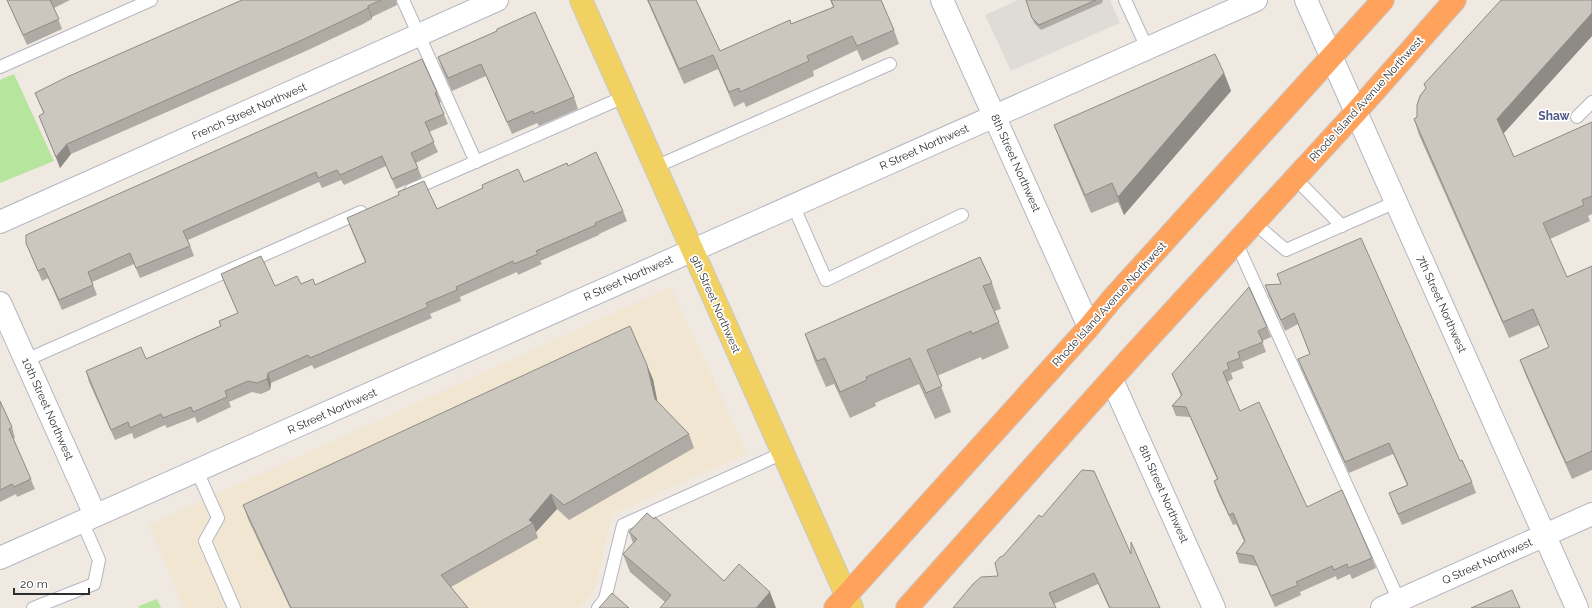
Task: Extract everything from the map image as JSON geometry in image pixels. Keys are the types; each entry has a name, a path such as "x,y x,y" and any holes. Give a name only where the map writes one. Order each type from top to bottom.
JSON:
{"highway":[{"name":"Rhode Island Avenue Northwest","path":"845,604 1112,299 1383,0"},
{"name":"Rhode Island Avenue Northwest","path":"907,608 1236,242 1356,112 1455,0"}],"main road":[{"name":"9th Street Northwest","path":"581,0 783,453 845,604"}],"street":[{"name":"French Street Northwest","path":"0,222 497,0"},
{"name":"8th Street Northwest","path":"942,0 1089,327"},
{"name":"R Street Northwest","path":"0,558 1256,0"},
{"name":"7th Street Northwest","path":"1306,0 1577,608"},
{"name":"10th Street Northwest","path":"0,303 26,360 88,518"},
{"name":"8th Street Northwest","path":"1112,380 1214,608"},
{"name":"Q Street Northwest","path":"1395,606 1592,514"}],"lane":[{"path":"0,67 151,0"},
{"path":"402,0 476,162"},
{"path":"1124,0 1147,48"},
{"path":"655,167 890,64"},
{"path":"403,194 624,97"},
{"path":"1577,117 1592,102"},
{"path":"1295,178 1342,226"},
{"path":"1254,223 1286,250 1396,202"},
{"path":"793,205 826,280 962,215"},
{"path":"26,360 374,207"},
{"path":"1236,242 1395,606"},
{"path":"598,608 605,599 623,525 783,453"},
{"path":"197,471 218,518 205,541 234,608"},
{"path":"33,608 94,584 99,560 88,518"}],"shaded area":[{"path":"1018,0 1110,0 1120,23 1011,71 985,15"},
{"path":"671,287 747,453 612,514 594,592 579,608 184,608 149,525"}],"green space":[{"path":"14,74 54,161 0,183 0,80"},
{"path":"157,599 161,608 139,608 139,606"}],"building":[{"path":"7,0 50,0 59,19 23,35"},
{"path":"242,0 381,0 368,6 368,8 359,13 302,40 67,144 56,157 39,116 44,113 35,93 67,77"},
{"path":"648,0 696,0 720,51 790,20 791,24 834,7 831,0 881,0 894,30 857,46 852,36 807,56 809,61 740,92 739,88 729,92 713,55 679,69"},
{"path":"1026,0 1096,0 1039,25 1032,18"},
{"path":"1501,0 1592,0 1592,13 1497,119 1514,157 1592,122 1592,196 1582,200 1584,205 1543,223 1567,277 1592,266 1592,451 1566,463 1520,360 1549,347 1533,309 1503,322 1414,119 1417,117 1417,105 1420,96 1426,88 1424,84"},
{"path":"535,12 574,97 534,114 533,111 507,122 481,64 448,78 438,57 497,31 497,29"},
{"path":"1215,54 1224,73 1118,197 1112,183 1085,195 1054,125"},
{"path":"422,59 437,92 435,93 444,114 425,122 434,142 411,153 418,168 392,179 382,156 340,175 337,170 318,178 316,172 183,231 190,246 136,268 130,253 88,272 93,285 59,300 44,268 38,271 26,243 26,235"},
{"path":"596,152 623,211 595,223 596,225 536,251 538,254 514,264 513,261 456,287 457,290 426,303 428,307 310,358 308,355 268,373 267,379 257,383 248,381 225,391 227,397 193,412 191,407 163,418 161,414 130,428 128,422 111,430 86,371 141,347 146,359 221,326 219,321 238,313 221,274 261,256 275,286 297,276 301,284 313,279 315,285 366,262 347,218 399,195 398,192 424,181 437,209 483,188 482,185 518,169 524,182 567,163 568,166"},
{"path":"1361,238 1460,461 1462,460 1472,482 1398,514 1389,493 1408,485 1389,443 1345,462 1298,359 1310,354 1294,313 1281,320 1265,285 1281,284 1277,274"},
{"path":"980,257 992,283 983,286 999,322 972,334 971,331 927,350 942,386 926,393 910,358 866,377 867,380 840,392 825,358 817,361 805,334"},
{"path":"1249,287 1267,327 1258,331 1263,342 1238,352 1240,358 1227,363 1229,369 1223,372 1240,411 1259,402 1307,507 1342,490 1372,558 1348,568 1347,564 1334,570 1332,566 1296,582 1298,585 1271,596 1253,556 1236,553 1245,541 1233,513 1229,515 1214,481 1218,479 1186,407 1172,406 1182,395 1172,374"},
{"path":"630,326 647,365 655,399 689,434 564,505 551,494 529,520 533,523 441,575 468,608 291,608 243,505"},
{"path":"0,401 12,427 9,429 31,479 14,487 12,484 0,490"},
{"path":"1082,470 1094,471 1131,554 1131,542 1160,608 1110,608 1094,573 1049,593 1056,608 953,608 973,584 981,577 998,576 995,563 1039,515 1042,517"},
{"path":"647,513 654,519 655,517 724,581 739,564 770,592 756,608 660,608 671,595 623,554 637,539 629,532"},
{"path":"1512,590 1520,608 1471,608"},
{"path":"612,593 629,608 599,608"}],"district":[{"name":"Shaw","path":"1554,116"}]}
